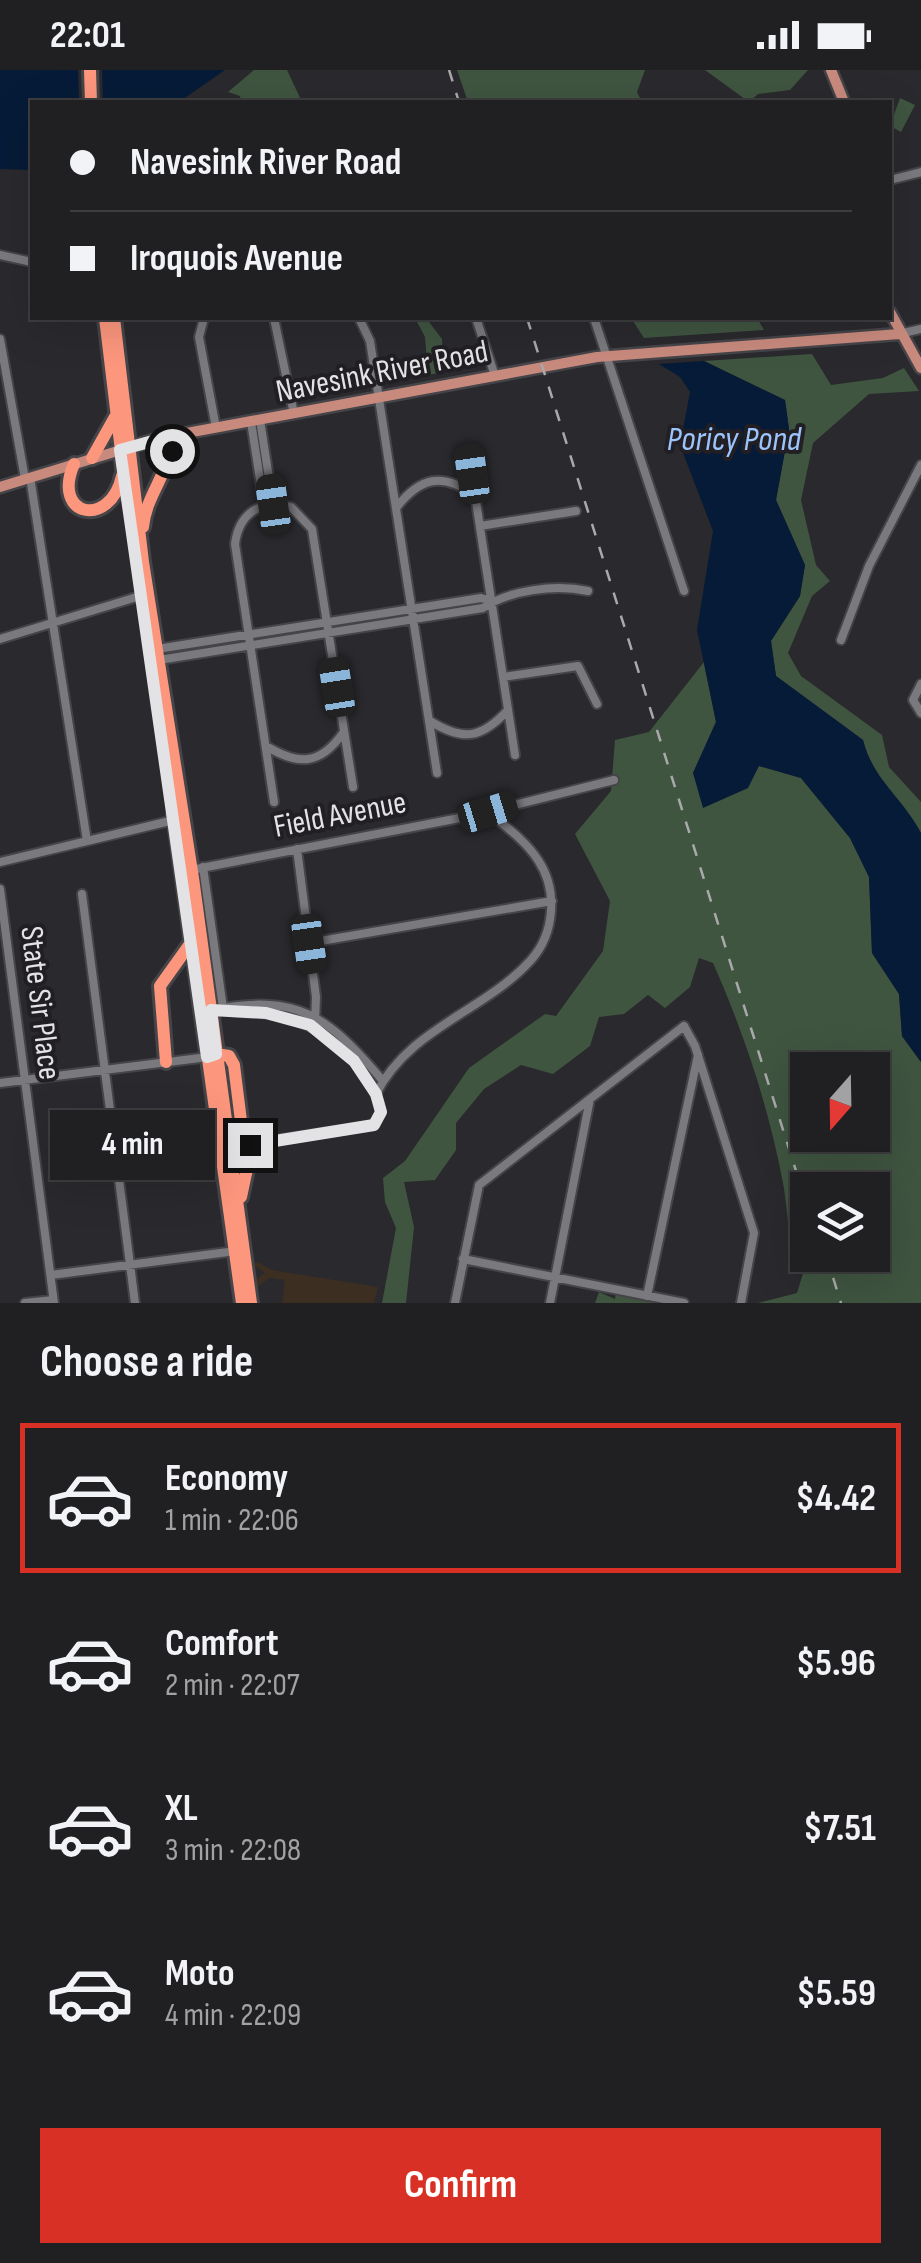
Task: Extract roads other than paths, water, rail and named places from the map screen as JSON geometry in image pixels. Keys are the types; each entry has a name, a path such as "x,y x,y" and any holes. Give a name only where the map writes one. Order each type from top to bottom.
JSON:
{"highway":[{"path":"90,70 91,100"},
{"path":"74,464 67,484 69,498 78,508 92,511 113,499 125,448 116,415 105,320"},
{"path":"114,320 125,448 217,1009 212,1056 242,1303"},
{"path":"92,458 116,415"},
{"path":"141,545 146,509 170,464 171,436"},
{"path":"123,468 190,944 240,1200 251,1303"},
{"path":"166,1062 160,986 190,944"},
{"path":"212,1056 234,1060 246,1179 240,1200"}],"main road":[{"path":"831,70 843,100"},
{"path":"892,318 898,334 921,368"},
{"name":"Navesink River Road","path":"0,486 171,436 605,356 898,334"}],"street":[{"path":"892,179 921,172"},
{"path":"0,256 30,262"},
{"path":"203,320 199,337 216,428"},
{"path":"274,320 294,414"},
{"path":"359,320 370,341 437,772"},
{"path":"477,320 494,376"},
{"path":"595,320 684,591"},
{"path":"898,334 921,329"},
{"path":"0,338 53,622 87,841"},
{"path":"256,421 268,504"},
{"path":"469,454 515,754"},
{"path":"841,640 869,566 921,464"},
{"path":"396,508 414,487 430,479 450,480 475,495"},
{"path":"268,504 302,515 315,544 353,787"},
{"path":"268,504 240,524 236,558 274,802"},
{"path":"480,526 576,511"},
{"path":"158,654 412,614 481,598 492,600 568,587 588,591"},
{"path":"0,639 140,596"},
{"path":"503,677 578,666 597,704"},
{"path":"921,684 913,700 921,714"},
{"path":"430,721 456,736 471,736 488,730 508,710"},
{"path":"266,746 291,760 309,761 327,753 343,733"},
{"name":"Field Avenue","path":"197,869 488,812 614,780"},
{"path":"376,1094 418,1042 529,962 546,934 552,901 537,859 488,812"},
{"path":"0,862 174,820"},
{"path":"244,1145 374,1125 381,1117 376,1094 354,1061 315,1023 297,849"},
{"name":"State Sir Place","path":"0,888 54,1301"},
{"path":"82,894 135,1303"},
{"path":"309,944 552,901"},
{"path":"217,1009 233,1003 264,1003 315,1023 354,1046 383,1081"},
{"path":"455,1303 480,1185 686,1026 753,1229 740,1303"},
{"path":"647,1296 698,1055"},
{"path":"0,1083 212,1056"},
{"path":"550,1303 590,1099"},
{"path":"51,1275 236,1251"},
{"path":"464,1260 684,1303"},
{"path":"25,1303 54,1301"}],"water":[{"path":"0,70 225,70 182,100 30,100 30,170 0,169"},
{"name":"Poricy Pond","path":"704,361 785,400 789,429 776,500 805,565 800,596 771,641 776,676 863,740 881,778 921,833 921,1062 902,1036 899,994 872,953 869,877 850,838 801,778 759,766 748,788 703,808 693,773 716,722 697,630 713,531 680,445 690,392 680,377 659,364"}],"railway":[{"path":"449,70 458,100"},
{"path":"528,320 796,1172"},
{"path":"831,1272 841,1303"}]}
